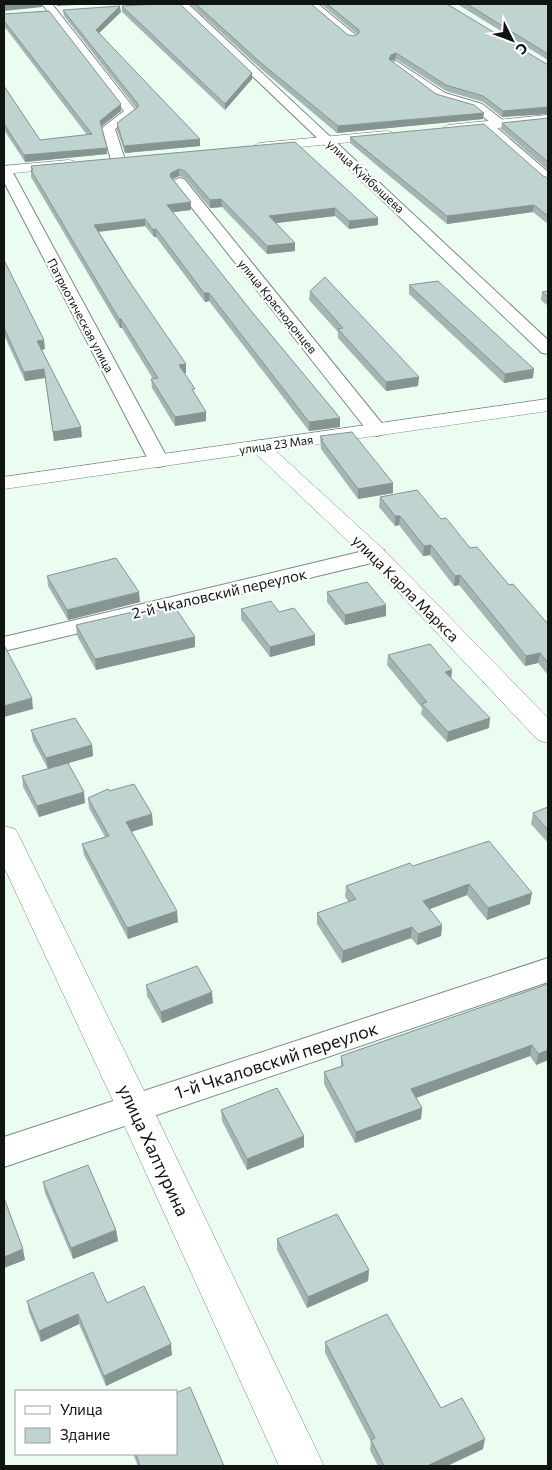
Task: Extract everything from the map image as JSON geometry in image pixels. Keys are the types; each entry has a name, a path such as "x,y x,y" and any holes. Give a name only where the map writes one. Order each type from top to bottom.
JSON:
{"main road":[{"path":"436,130 548,119"},
{"path":"242,148 397,134"},
{"path":"4,170 80,163"},
{"name":"улица 23 Мая","path":"4,483 548,405"},
{"name":"улица Карла Маркса","path":"259,446 376,555 548,734"},
{"name":"улица Халтурина","path":"4,836 134,1106 302,1466"}],"street":[{"name":"улица Куйбышева","path":"182,4 548,349"},
{"path":"312,4 353,37"},
{"path":"51,10 132,112 108,128 118,160"},
{"path":"396,64 441,96 478,107 500,124"},
{"path":"486,125 548,179"},
{"name":"Патриотическая улица","path":"4,170 159,461"},
{"name":"улица Краснодонцев","path":"178,182 377,430"},
{"name":"2-й Чкаловский переулок","path":"4,644 376,555"},
{"name":"1-й Чкаловский переулок","path":"4,1152 134,1106 548,970"}],"building":[{"path":"180,4 252,73 225,104 122,6"},
{"path":"196,4 311,4 348,35 354,36 359,33 359,30 327,4 447,4 548,65 548,107 503,111 483,96 446,85 396,53 391,55 389,59 436,94 474,105 484,113 338,126 261,63"},
{"path":"467,4 548,4 548,54"},
{"path":"120,6 96,30 200,139 124,146 117,123 138,107 138,104 63,10"},
{"path":"49,11 121,104 100,121 107,148 24,155 4,124 4,86 40,140 92,134 4,21 4,14"},
{"path":"548,118 548,162 502,123"},
{"path":"484,124 543,176 548,178 548,216 534,205 447,216 350,137"},
{"path":"295,142 378,218 349,221 335,208 269,216 295,243 267,246 221,199 210,200 185,171 179,169 171,173 170,176 191,202 167,205 340,418 309,422 209,293 204,293 156,229 153,230 145,219 94,225 125,275 186,364 179,365 195,389 192,389 206,412 175,417 151,379 158,378 121,319 119,319 31,170 33,170 31,166"},
{"path":"4,260 44,340 37,341 81,427 53,432 44,369 24,372 4,328"},
{"path":"325,277 419,377 386,382 338,329 343,328 310,291"},
{"path":"438,281 534,369 505,374 409,285"},
{"path":"548,291 548,297 542,292"},
{"path":"352,432 393,483 358,489 321,440 323,440 320,436"},
{"path":"417,490 441,519 446,518 470,548 477,547 509,585 513,584 548,624 548,663 540,653 526,656 460,575 455,576 431,545 424,546 400,516 395,516 380,497"},
{"path":"116,558 139,592 67,610 47,576"},
{"path":"367,582 386,605 345,615 327,592"},
{"path":"271,601 279,612 294,608 315,635 270,647 241,609"},
{"path":"174,606 195,637 95,659 76,625 150,608 152,612"},
{"path":"430,644 452,670 445,672 490,718 448,732 422,704 427,702 388,655"},
{"path":"4,645 32,698 4,706"},
{"path":"75,718 92,745 46,758 31,730"},
{"path":"68,763 84,792 37,806 22,776"},
{"path":"134,784 152,814 126,822 177,911 127,928 82,844 109,836 88,798 108,789 109,791"},
{"path":"548,807 548,830 533,813"},
{"path":"489,841 532,893 488,908 469,884 423,901 442,925 418,934 412,927 343,951 317,913 356,899 346,886 410,863 413,866"},
{"path":"197,966 212,992 161,1012 146,985"},
{"path":"548,984 548,1050 538,1054 532,1045 411,1089 422,1108 356,1132 324,1072 343,1066 341,1056"},
{"path":"277,1088 304,1136 247,1159 221,1110"},
{"path":"88,1165 116,1230 71,1248 43,1182"},
{"path":"4,1198 23,1249 4,1257"},
{"path":"337,1214 369,1270 308,1297 277,1239"},
{"path":"93,1272 107,1303 144,1286 171,1344 104,1376 78,1314 39,1331 27,1301"},
{"path":"387,1314 441,1408 462,1398 485,1439 427,1466 384,1466 371,1440 375,1438 325,1342"},
{"path":"190,1387 224,1466 140,1466 136,1455 178,1455 178,1392"}]}
